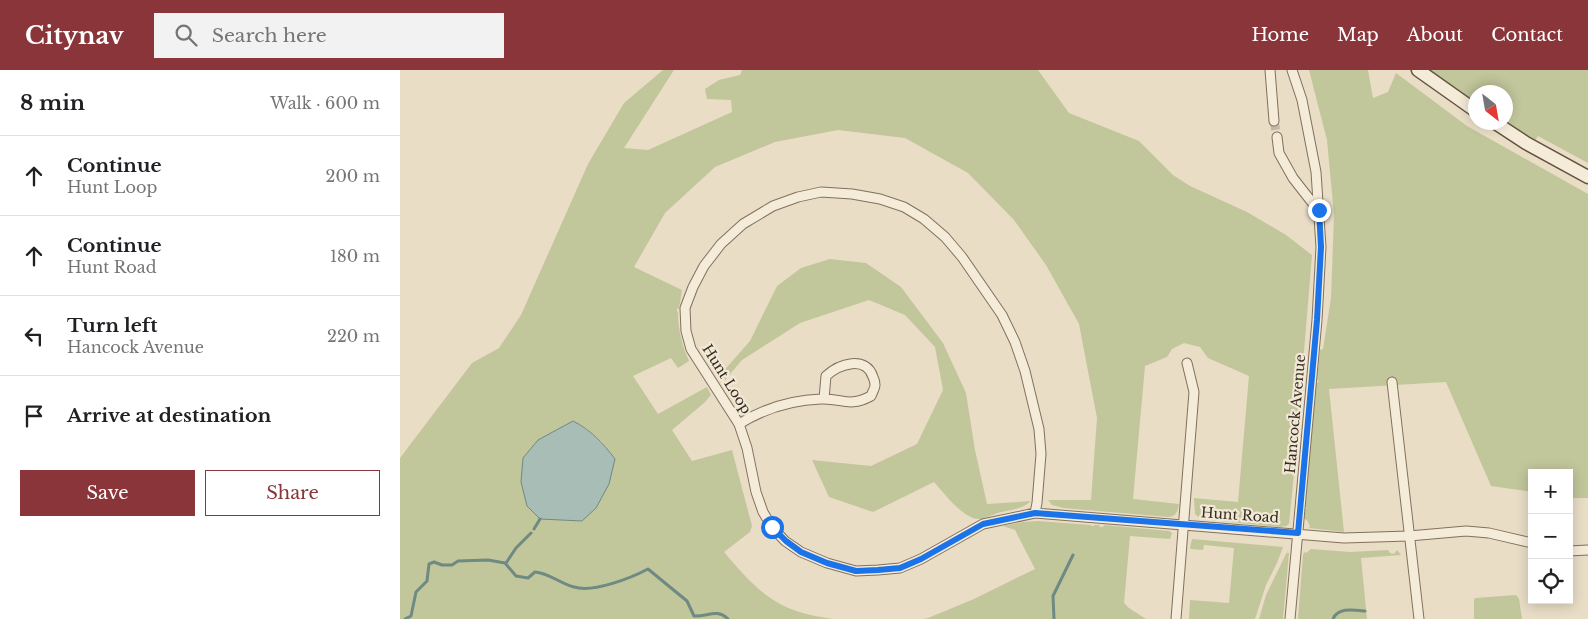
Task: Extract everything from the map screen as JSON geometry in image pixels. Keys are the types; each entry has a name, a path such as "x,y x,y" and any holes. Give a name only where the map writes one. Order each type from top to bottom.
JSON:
{"street":[{"path":"1270,70 1274,121"},
{"name":"Hancock Avenue","path":"1290,619 1318,311 1321,247 1314,163 1302,100 1292,70"},
{"path":"1418,70 1468,105"},
{"path":"1506,130 1588,177"},
{"path":"1277,137 1279,153 1293,178 1319,210"},
{"name":"Hunt Loop","path":"821,192 880,198 904,207 924,219 945,237 962,257 1002,315 1015,342 1025,371 1038,429 1041,454 1035,513 983,524 921,559 900,568 856,571 827,563 801,552 786,541 772,527 763,512 739,424 691,349 686,331 685,308 693,287 704,266 721,244 743,224 773,206 798,197 821,192"},
{"path":"1176,619 1194,392 1187,363"},
{"path":"739,424 766,409 789,402 824,399 858,402 871,396 876,383 871,370 863,364 848,364 833,369 826,376 824,399"},
{"path":"1392,382 1419,619"},
{"name":"Hunt Road","path":"1035,513 1344,538 1409,536 1466,531 1489,533 1528,542"},
{"path":"1573,550 1588,550"}],"green space":[{"path":"663,70 674,70 624,148 648,150 732,112 731,100 707,99 705,89 719,80 740,75 742,70 1038,70 1069,113 1139,141 1173,175 1190,186 1247,212 1286,235 1312,255 1289,524 1280,527 1201,519 1195,514 1194,498 1238,502 1249,376 1208,358 1200,347 1184,343 1172,349 1167,357 1145,366 1133,499 1179,504 1176,513 1168,517 1063,508 1052,505 1048,500 1091,500 1097,418 1079,324 1046,265 1014,220 968,173 905,138 838,130 775,142 715,167 665,213 634,267 682,290 677,311 681,337 689,361 678,368 671,358 633,376 658,414 707,387 711,395 672,430 692,461 732,450 752,526 750,532 724,552 749,580 768,597 790,609 833,619 400,619 400,458 472,363 499,348 521,315 588,164 624,103","holes":["586,428 602,442 615,459 582,521 540,519"]},
{"path":"1309,70 1368,70 1373,98 1388,92 1396,73 1468,127 1468,130 1474,130 1588,194 1588,498 1573,498 1573,469 1528,469 1528,491 1491,486 1446,382 1329,389 1344,532 1309,528 1307,520 1304,519 1305,509 1307,508 1305,506 1316,384 1319,381 1317,380 1320,350 1323,349 1331,298 1334,215 1327,140"},
{"path":"1431,70 1588,70 1588,163 1538,136 1535,141 1513,127 1513,85 1468,85 1468,98"},
{"path":"830,259 866,263 901,287 943,343 966,393 975,450 987,504 1031,501 1028,504 984,518 973,518 954,505 934,482 873,512 829,497 812,460 871,466 917,444 943,390 935,347 905,315 869,300 800,323 742,360 725,380 721,374 750,341 777,286 801,268"},
{"path":"1038,521 1091,526 1099,525 1100,527 1104,525 1169,531 1172,533 1170,539 1130,536 1124,603 1146,619 923,619 974,599 1035,569 1015,530 1003,526"},
{"path":"1192,539 1283,547 1266,585 1255,619 1189,619 1190,600 1229,603 1234,548 1204,545 1203,550 1191,549"},
{"path":"1311,549 1350,552 1388,550 1394,554 1397,550 1401,555 1361,558 1367,619 1298,619 1303,555 1304,552 1306,553"},
{"path":"1288,550 1283,619 1259,619 1266,595"},
{"path":"1516,595 1519,599 1522,619 1474,619 1475,598"}],"water":[{"path":"573,421 596,437 615,459 609,484 596,508 582,521 540,519 527,506 521,482 523,458 538,440"}],"waterway":[{"path":"534,529 540,519"},
{"path":"506,563 516,548 531,533"},
{"path":"1054,619 1053,596 1073,555"},
{"path":"405,619 411,616 416,592 427,581 429,564 434,562 442,565 452,565 458,561 488,560 505,563 516,576 528,578 535,572 550,576 569,586 582,588 612,584 648,569 687,601 694,616 716,613 728,619"},
{"path":"1333,619 1335,615 1342,611 1365,611"}],"tunnel":[{"path":"1274,121 1277,137"}],"route":[{"path":"772,527 801,552 827,563 856,571 900,568 921,559 983,524 1035,513 1298,533 1317,320 1321,247 1319,210"}]}
